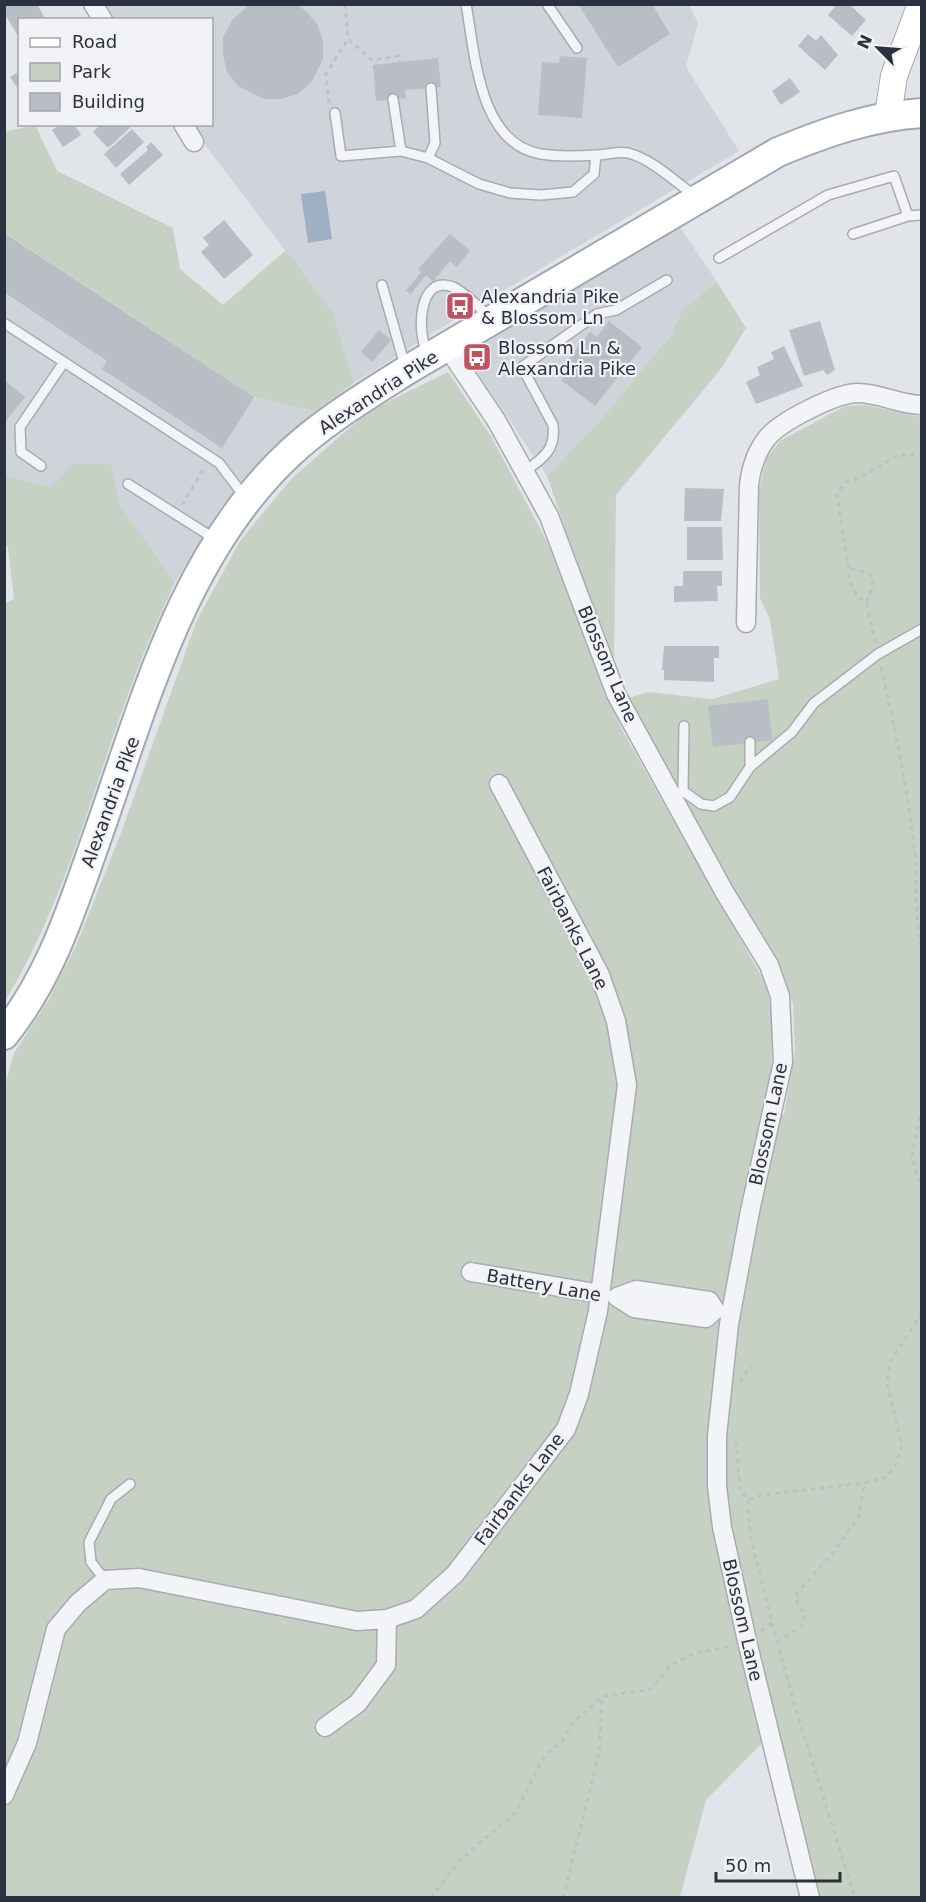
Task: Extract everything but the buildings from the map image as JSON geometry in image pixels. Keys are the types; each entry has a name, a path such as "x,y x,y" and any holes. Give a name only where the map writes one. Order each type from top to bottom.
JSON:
{"main road":[{"name":"Alexandria Pike","path":"4,1035 31,997 57,949 177,620 200,571 248,501 288,454 350,406 406,370 778,152 827,133 888,115 921,113"}],"street":[{"path":"93,4 102,18"},
{"path":"888,115 894,76 921,4"},
{"path":"184,126 194,142"},
{"name":"Blossom Lane","path":"439,352 525,471 549,516 616,694 677,794 725,893 769,964 780,996 783,1021 783,1062 779,1087 723,1313 717,1486 722,1527 747,1641 810,1898"},
{"path":"746,623 749,485 752,466 768,437 780,427 845,395 857,393 921,405"},
{"name":"Fairbanks Lane","path":"105,1580 139,1578 357,1621 387,1620 416,1609 455,1574 566,1429 609,1296 627,1085 616,1021 600,975 499,784"},
{"name":"Battery Lane","path":"471,1272 609,1296 636,1290 709,1301 723,1313"},
{"path":"4,1795 27,1743 56,1629 78,1602 105,1580"},
{"path":"325,1727 358,1703 386,1665 387,1620"}],"lane":[{"path":"466,4 480,83 494,118 506,139 539,154 596,155 626,152 641,157 698,198"},
{"path":"547,4 577,48"},
{"path":"428,158 435,143 431,88"},
{"path":"393,99 401,152"},
{"path":"335,113 341,156 401,152 428,158 479,184 510,193 541,195 573,192 594,174 596,155"},
{"path":"719,258 828,195 894,176 908,216"},
{"path":"853,234 908,216 921,215"},
{"path":"525,471 548,455 555,436 553,425 522,367 597,314 616,310 667,280"},
{"path":"382,285 406,370"},
{"path":"439,352 423,345 421,312 433,289 440,286 453,287 494,320"},
{"path":"4,323 219,463 248,501"},
{"path":"42,466 21,452 20,427 64,362"},
{"path":"128,484 220,542"},
{"path":"684,726 677,794 701,804 714,806 730,797 750,767 792,732 814,703 878,654 921,629"},
{"path":"750,742 750,767"},
{"path":"105,1580 90,1562 89,1542 111,1499 130,1484"}],"path":[{"path":"335,113 330,104 326,74 348,39 345,4"},
{"path":"348,39 372,60 399,56 400,62"},
{"path":"921,454 896,456 865,475 844,483 837,496 851,569 851,584 856,594 866,603 900,752 915,859 916,927 921,950"},
{"path":"176,514 211,458"},
{"path":"851,569 865,571 873,578 874,583 866,603"},
{"path":"921,1108 912,1156 921,1192"},
{"path":"748,1500 762,1495 864,1483 885,1478 895,1466 902,1445 887,1383 890,1362 920,1316 921,1298"},
{"path":"738,1385 751,1366"},
{"path":"736,1438 740,1490 748,1500 750,1534 772,1623 796,1710 855,1898"},
{"path":"777,1642 792,1635 802,1626 805,1617 796,1599 797,1593 832,1554 859,1516 864,1483"},
{"path":"430,1898 458,1862 516,1812 544,1756 562,1742 572,1723 602,1697 651,1689 671,1665 695,1653 724,1649 747,1641 772,1623"},
{"path":"563,1898 599,1753 602,1697"}],"shaded area":[{"path":"102,5 689,5 698,23 686,67 739,151 441,328 354,383 333,313 191,126 213,126 213,18 114,18"},
{"path":"680,227 717,282 683,309 671,335 604,416 547,476 478,374 474,359 476,351 485,342"},
{"path":"5,233 254,397 315,411 263,457 221,507 175,582 120,505 111,464 72,464 51,487 5,475"}],"green space":[{"path":"35,126 57,171 173,228 180,269 223,305 286,250 333,313 354,383 315,411 254,397 5,233 5,132"},
{"path":"717,282 746,328 720,370 616,495 614,670 547,476 604,416 671,335 683,309"},
{"path":"448,372 492,438 547,542 621,728 767,986 773,1024 771,1072 763,1119 784,1114 795,1050 793,1003 771,953 626,699 648,692 712,699 779,679 770,620 760,598 759,491 766,459 780,441 845,406 865,405 921,417 921,1897 818,1897 775,1730 706,1800 680,1897 5,1898 5,1085 14,1053 47,1003 76,946 121,833 197,620 240,541 292,478 369,411"},
{"path":"72,464 111,464 120,505 175,582 126,701 65,876 28,961 5,1001 4,604 14,599 8,547 5,545 5,475 51,487"}],"water":[{"path":"325,191 332,239 308,243 301,194"}],"place":[{"name":"Alexandria Pike & Blossom Ln","path":"460,306"},
{"name":"Blossom Ln & Alexandria Pike","path":"477,357"}]}
